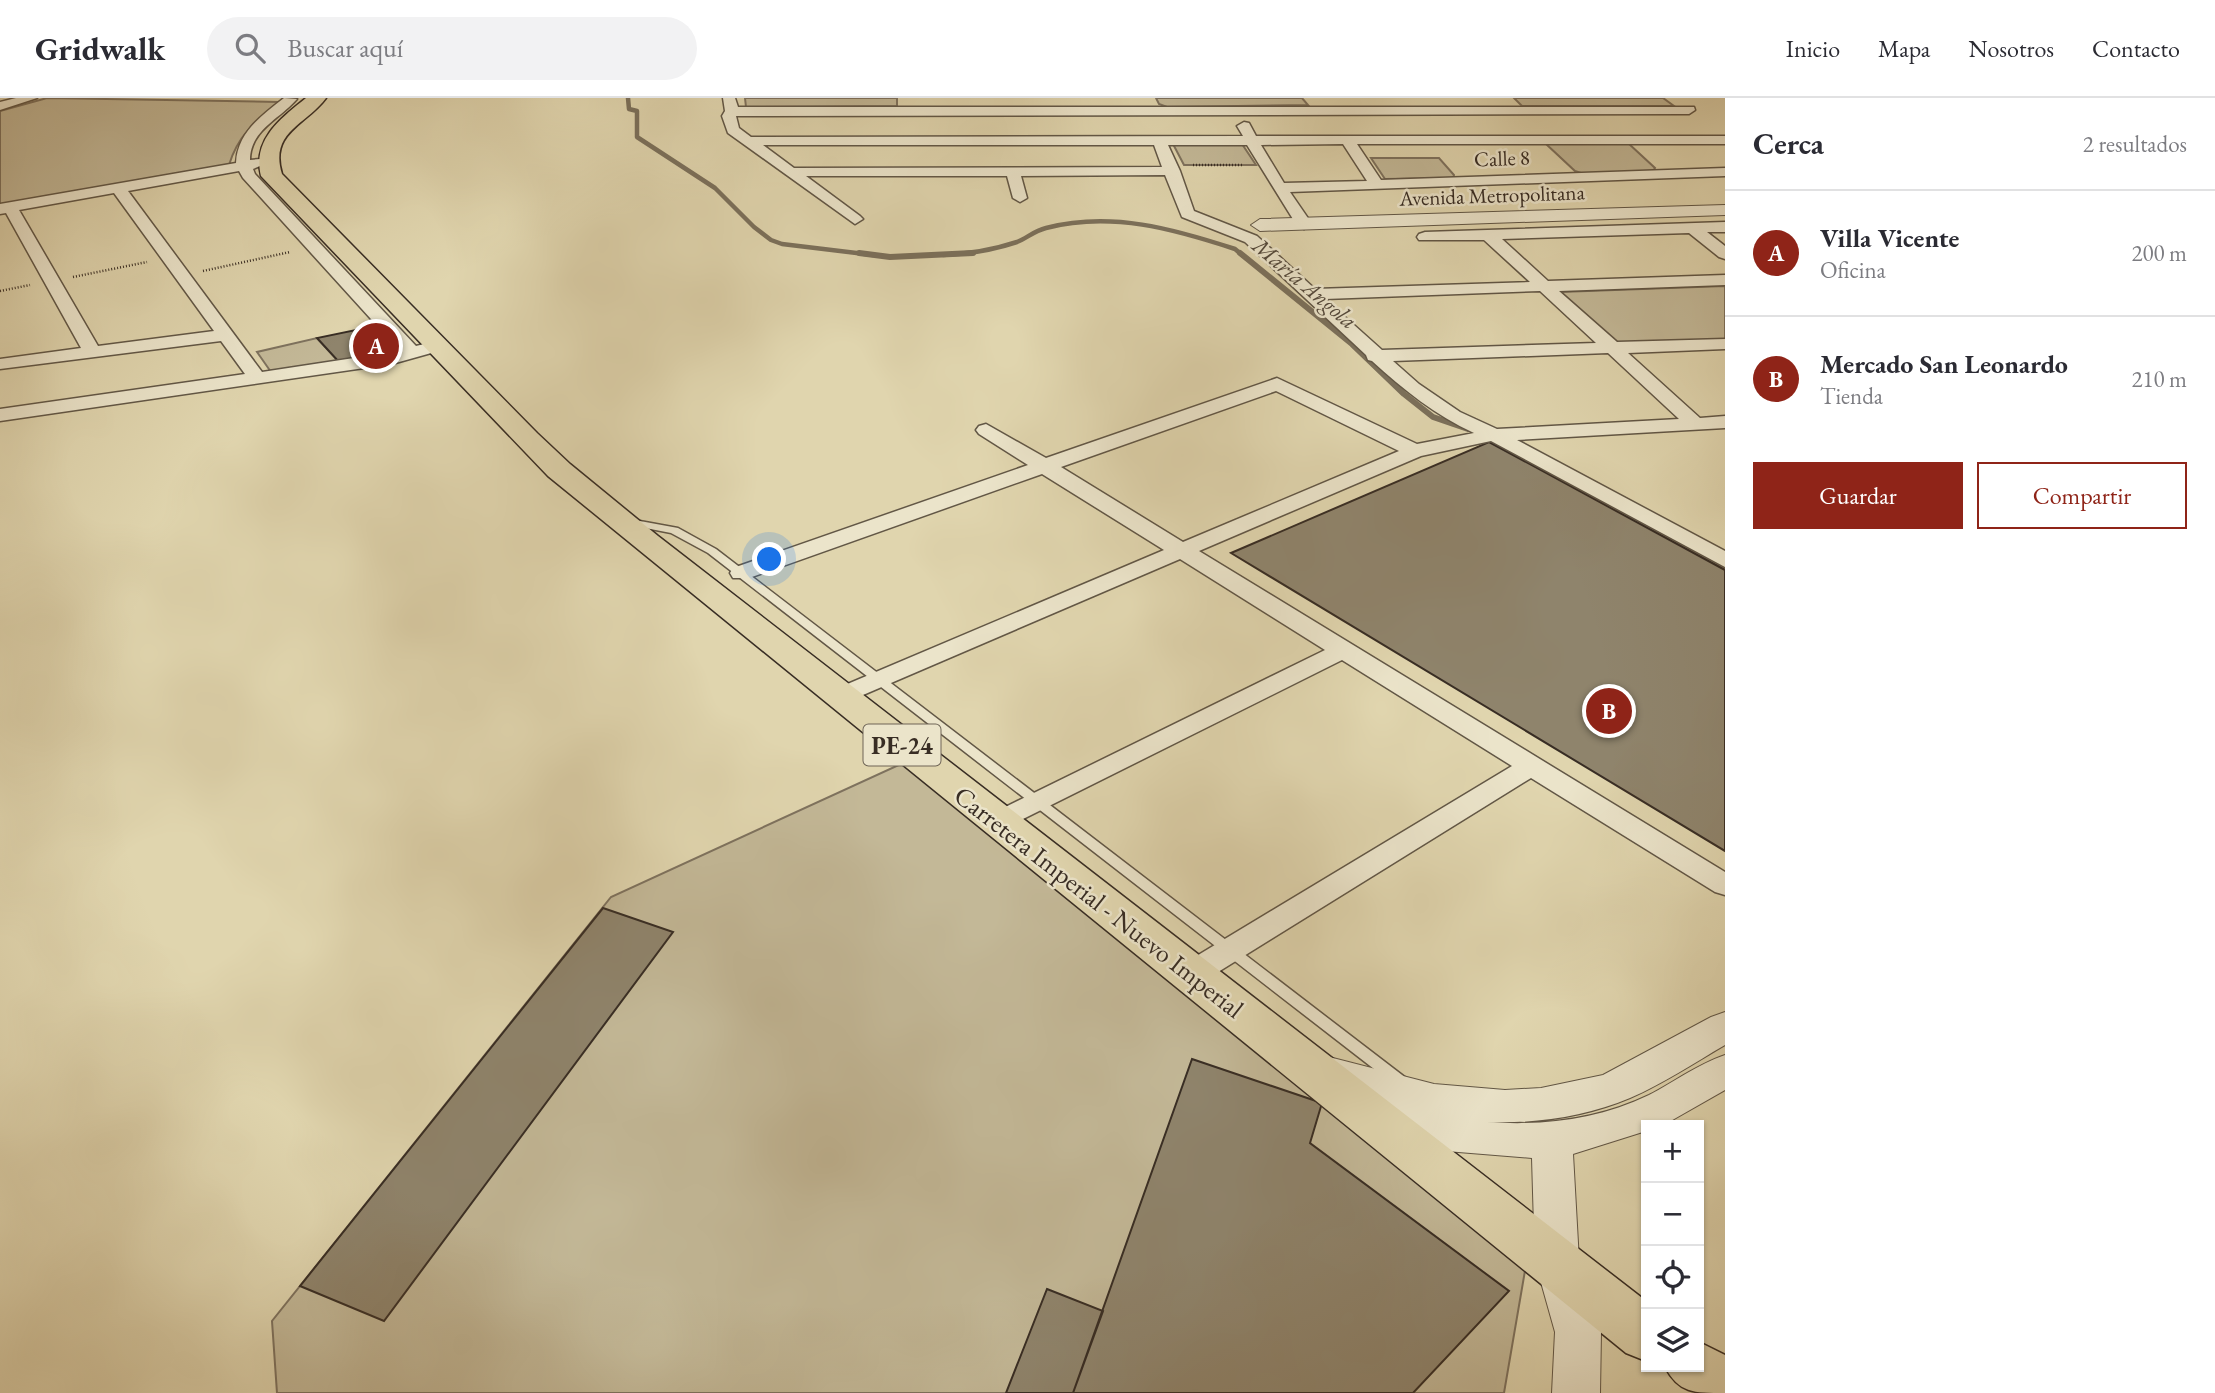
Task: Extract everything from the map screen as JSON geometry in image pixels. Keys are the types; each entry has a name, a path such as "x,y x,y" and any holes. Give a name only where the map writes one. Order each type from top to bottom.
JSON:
{"highway":[{"path":"255,164 281,130 317,98"},
{"name":"Carretera Imperial - Nuevo Imperial","path":"255,164 272,176 424,349 620,521 1373,1119 1557,1261 1641,1332"},
{"path":"1701,1372 1725,1388"}],"street":[{"path":"0,106 31,98"},
{"path":"255,164 243,154 252,135 264,120 291,99 270,98"},
{"path":"1674,98 1725,139"},
{"path":"855,219 752,141 733,130 729,116 731,105 1149,104 1234,110 1315,104 1698,117"},
{"path":"1234,110 1265,165 1304,224"},
{"path":"1159,139 1187,214 1251,239 1412,388 1487,436 1725,560"},
{"path":"1346,139 1377,185"},
{"path":"1436,139 1472,180"},
{"path":"752,141 1725,139"},
{"path":"1528,140 1556,168"},
{"path":"1637,140 1674,174"},
{"path":"92,352 52,281 5,208 255,164"},
{"path":"0,415 392,359 424,349 315,247 247,174 255,164"},
{"path":"793,172 1172,168"},
{"name":"Calle 8","path":"1280,188 1472,180 1556,168 1674,174 1725,172"},
{"path":"1013,171 1020,198"},
{"path":"118,188 258,379"},
{"name":"Avenida Metropolitana","path":"1260,225 1725,210"},
{"path":"1425,237 1725,227"},
{"path":"1692,228 1725,254"},
{"path":"1488,235 1696,424"},
{"path":"1309,294 1725,280"},
{"path":"0,364 226,335"},
{"path":"1374,355 1725,344"},
{"path":"741,573 1277,384 1415,451"},
{"path":"840,696 1415,451 1487,436 1725,422"},
{"path":"985,430 1725,885"},
{"path":"999,822 1341,651"},
{"path":"1191,974 1531,766"},
{"path":"1306,1066 1370,1087 1426,1101 1475,1107 1526,1107 1575,1100 1614,1087 1725,1027"},
{"path":"1373,1119 1427,1132 1480,1138 1552,1140 1599,1130 1646,1114 1725,1071"},
{"path":"1552,1140 1557,1261 1578,1332 1576,1393"}],"lane":[{"path":"620,521 674,530 712,551 1426,1101"}],"path":[{"path":"1172,168 1265,165"},
{"path":"182,275 315,247"},
{"path":"0,291 169,257"}],"shaded area":[{"path":"47,98 279,102 255,122 243,137 229,165 0,205 0,111"},
{"path":"745,98 897,98 897,106 746,107"},
{"path":"1156,98 1302,98 1308,105 1167,107 1159,104"},
{"path":"1514,98 1663,98 1674,106 1522,106"},
{"path":"1628,143 1655,168 1653,171 1584,174 1575,171 1546,144"},
{"path":"1173,144 1242,144 1256,165 1184,165"},
{"path":"1371,158 1439,158 1454,175 1453,178 1385,179"},
{"path":"1725,286 1725,341 1620,345 1560,292"},
{"path":"317,338 339,362 271,372 257,352"},
{"path":"903,763 1527,1259 1504,1393 277,1393 272,1321 611,897"}],"building":[{"path":"375,326 397,349 394,352 339,362 317,338"},
{"path":"1489,442 1725,570 1725,851 1231,553"},
{"path":"603,908 673,932 384,1321 300,1286"},
{"path":"1192,1059 1322,1103 1310,1143 1509,1291 1413,1393 1073,1393"},
{"path":"1047,1289 1103,1311 1073,1393 1006,1393"}],"waterway":[{"name":"María Angola","path":"628,98 629,109 637,111 637,137 715,188 771,240 782,244 873,255"},
{"name":"María Angola","path":"967,253 1017,242 1046,228 1094,221 1166,229 1235,249 1242,255"},
{"name":"María Angola","path":"859,253 890,257 967,253"},
{"name":"María Angola","path":"943,255 967,253"},
{"name":"María Angola","path":"967,253 973,253"},
{"name":"María Angola","path":"1240,253 1352,344 1404,394 1433,417 1468,429"},
{"name":"María Angola","path":"1480,435 1510,451"},
{"name":"María Angola","path":"1506,449 1725,567"}],"place":[{"name":"Villa Vicente","path":"376,346"},
{"name":"Mercado San Leonardo","path":"1609,711"}]}
